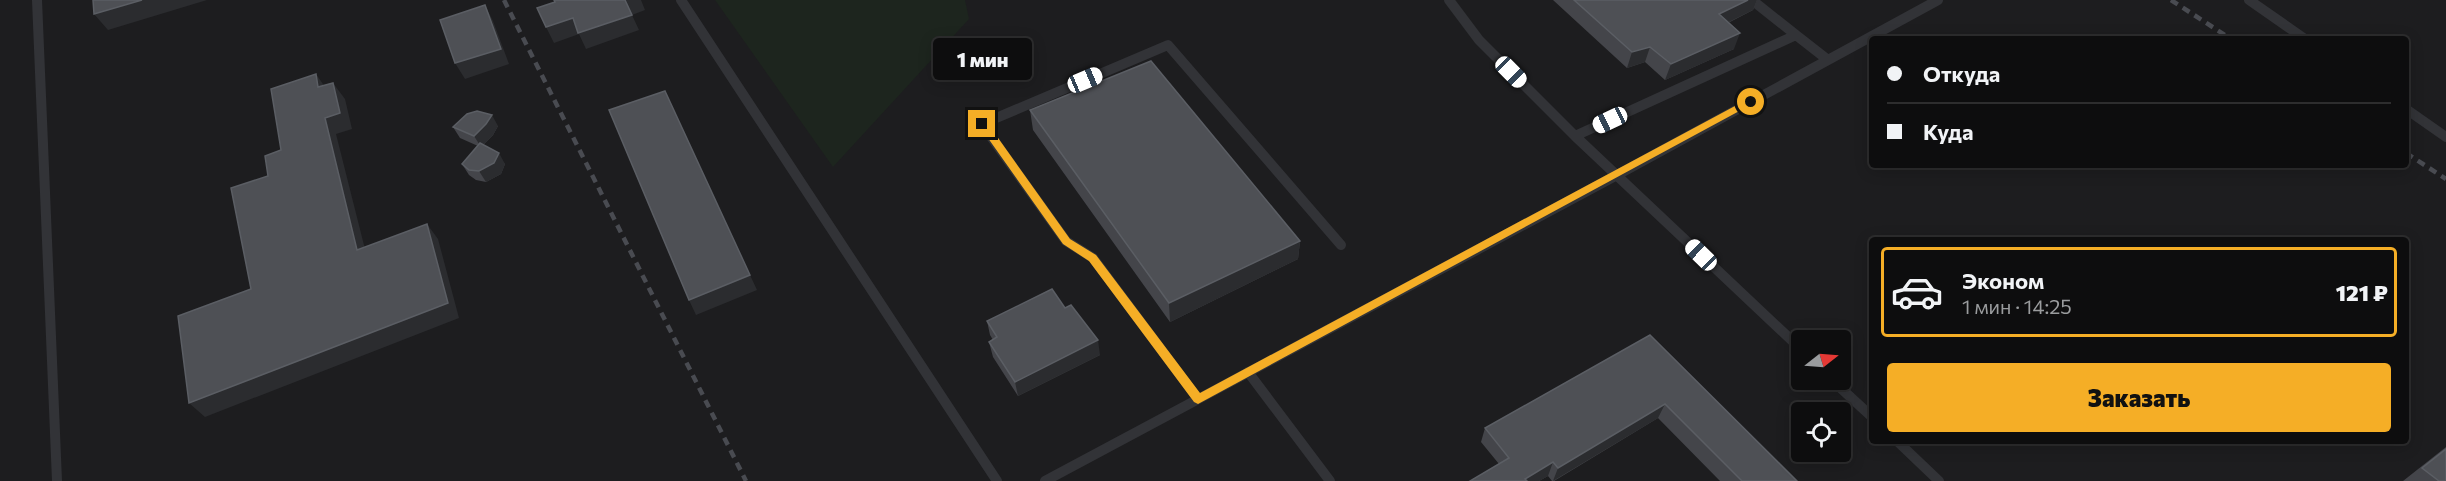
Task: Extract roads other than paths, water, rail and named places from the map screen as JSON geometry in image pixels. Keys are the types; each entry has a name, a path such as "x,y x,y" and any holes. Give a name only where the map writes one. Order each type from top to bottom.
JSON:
{"lane":[{"path":"37,0 57,481"},
{"path":"681,0 838,243 997,481"},
{"path":"1449,0 1479,39 1575,136 1791,340"},
{"path":"1752,0 1828,60"},
{"path":"1872,36 1938,0"},
{"path":"2249,0 2301,36"},
{"path":"1575,136 1796,35"},
{"path":"1045,481 1869,38"},
{"path":"1198,399 1093,258 1066,241 982,124 1168,45 1341,245"},
{"path":"2409,111 2446,137"},
{"path":"1248,372 1330,481"},
{"path":"1843,390 1869,414"},
{"path":"1900,444 1939,481"}],"railway":[{"path":"504,0 746,481"},
{"path":"2171,0 2226,36"},
{"path":"2409,155 2446,179"}]}
